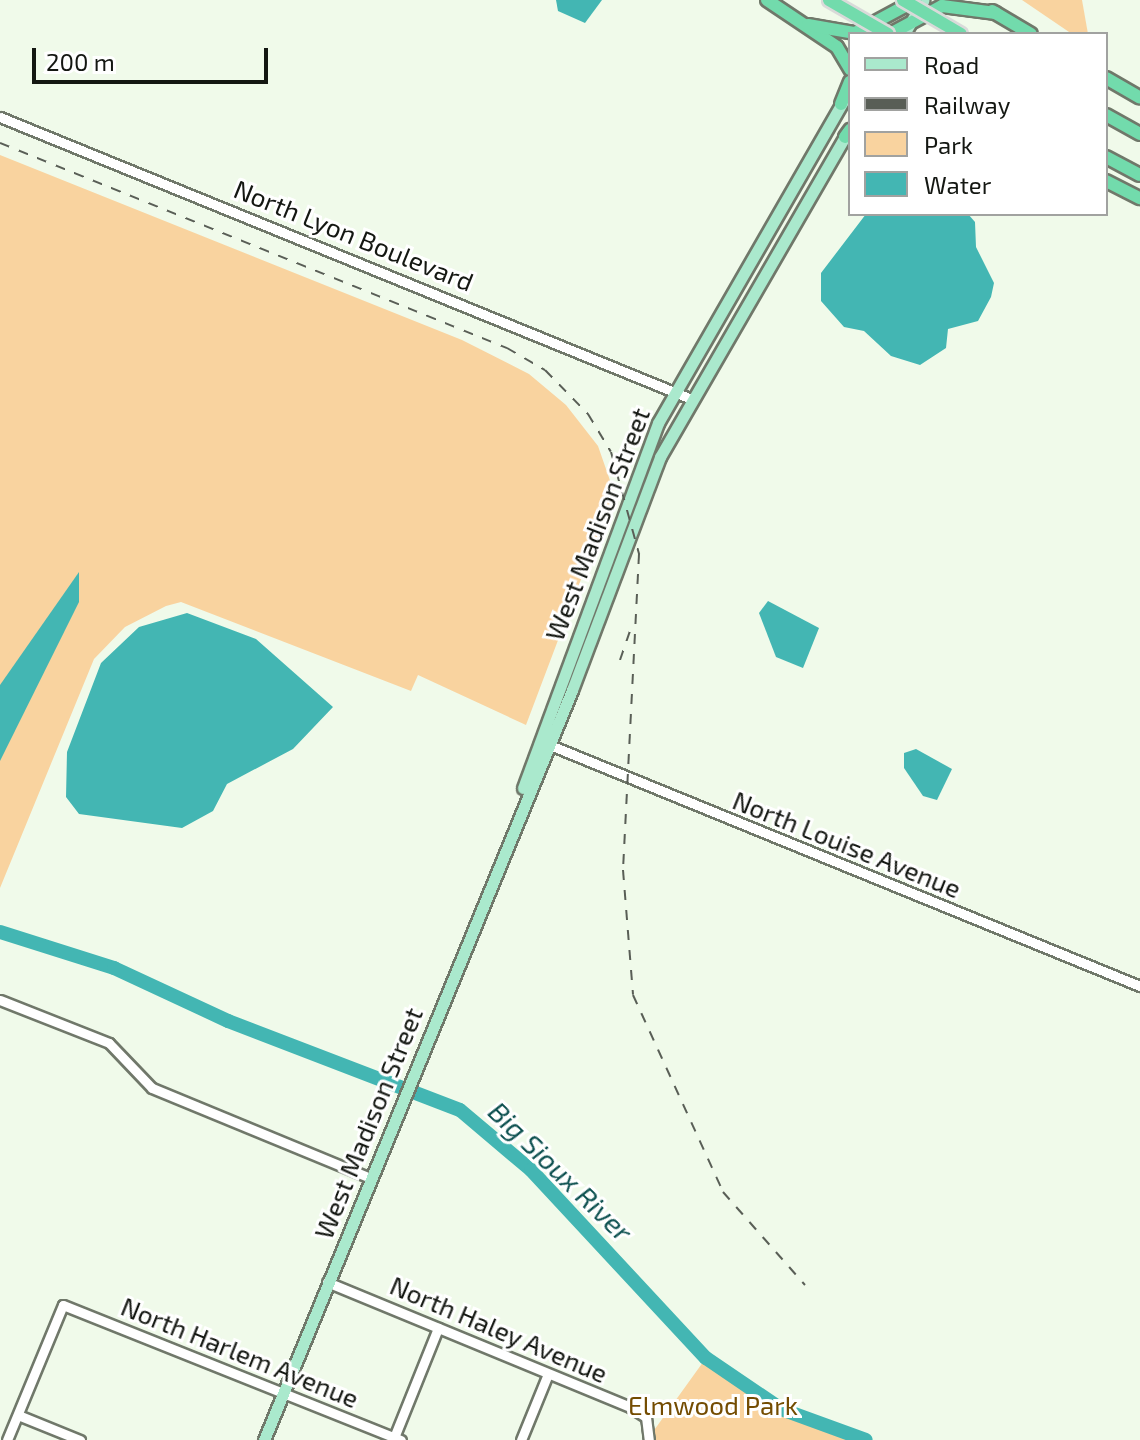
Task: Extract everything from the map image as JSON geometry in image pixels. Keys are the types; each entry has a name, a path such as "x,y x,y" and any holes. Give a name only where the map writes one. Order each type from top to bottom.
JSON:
{"highway":[{"path":"767,0 837,47 848,66"},
{"path":"829,0 954,32"},
{"path":"976,0 1028,32"},
{"path":"853,32 957,4 996,13"},
{"path":"808,25 848,33"},
{"path":"1108,79 1140,98"},
{"path":"841,104 848,87"},
{"path":"1108,116 1140,134"},
{"path":"1108,158 1140,175"},
{"path":"1108,182 1140,198"}],"main road":[{"path":"901,18 924,0"},
{"name":"West Madison Street","path":"512,824 538,739 626,496 675,390 848,92"},
{"name":"West Madison Street","path":"264,1440 512,824 550,745 645,490 689,398 848,132"}],"street":[{"name":"North Lyon Boulevard","path":"0,117 689,398"},
{"name":"North Louise Avenue","path":"538,739 1140,986"},
{"path":"0,1000 109,1043 152,1088 370,1178"},
{"name":"North Haley Avenue","path":"327,1282 630,1407 649,1424 649,1440"},
{"name":"North Harlem Avenue","path":"18,1415 63,1305 396,1439"},
{"path":"396,1439 438,1328"},
{"path":"521,1440 548,1374"},
{"path":"7,1440 18,1415 80,1440"}],"green space":[{"path":"1022,0 1082,0 1088,32 1069,32"},
{"path":"0,155 462,340 529,374 566,405 598,446 614,492 526,725 418,675 411,691 181,602 166,606 125,627 94,659 0,888"},
{"name":"Elmwood Park","path":"706,1358 781,1409 866,1440 647,1440"}],"water":[{"path":"556,0 602,0 585,23 558,11"},
{"path":"864,216 970,216 975,222 976,247 994,283 991,297 978,321 948,329 946,348 920,365 891,356 864,331 844,327 821,301 821,273"},
{"path":"79,572 79,602 0,761 0,685"},
{"path":"768,601 819,628 803,668 776,657 759,613"},
{"path":"187,613 256,639 333,707 293,749 227,784 213,811 182,828 79,814 66,797 67,752 101,663 139,627"},
{"path":"916,749 952,769 937,800 923,796 904,768 904,753"}],"waterway":[{"name":"Big Sioux River","path":"0,932 114,968 228,1021 460,1110 531,1170 706,1358 781,1409 866,1440"}],"railway":[{"path":"0,143 507,348 545,370 588,414 611,452 639,554 623,870 633,995 723,1192 805,1285"},
{"path":"620,660 630,631"}]}
